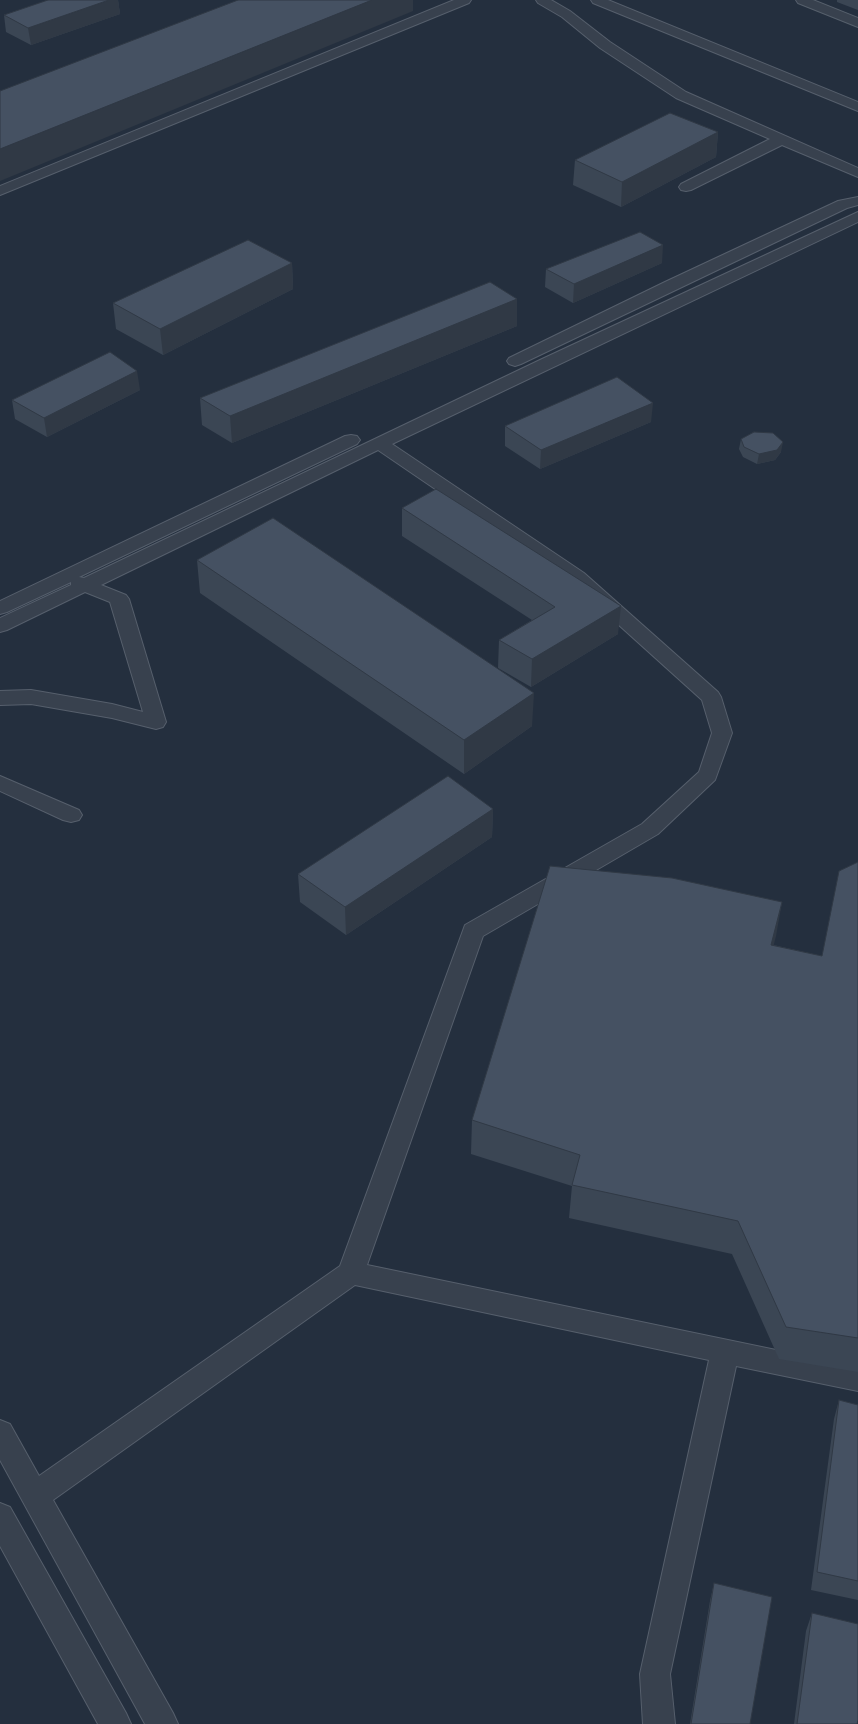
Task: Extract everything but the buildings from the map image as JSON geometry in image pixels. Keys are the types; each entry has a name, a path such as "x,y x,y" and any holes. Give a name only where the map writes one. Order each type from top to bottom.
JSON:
{"street":[{"path":"0,191 465,0"},
{"path":"542,0 566,14 605,45 681,95 858,173"},
{"path":"597,0 858,107"},
{"path":"802,0 858,23"},
{"path":"686,187 782,139"},
{"path":"0,608 678,282 843,204 858,201"},
{"path":"0,626 86,586 378,444 858,216"},
{"path":"35,1496 351,1273 473,931 650,829 708,775 722,733 711,697 577,577 378,444"},
{"path":"0,698 31,697 112,711 156,722 118,599 64,576"},
{"path":"0,783 71,815"},
{"path":"351,1273 858,1379"},
{"path":"658,1724 655,1674 725,1352"},
{"path":"0,1433 162,1724"},
{"path":"0,1517 115,1724"}]}
